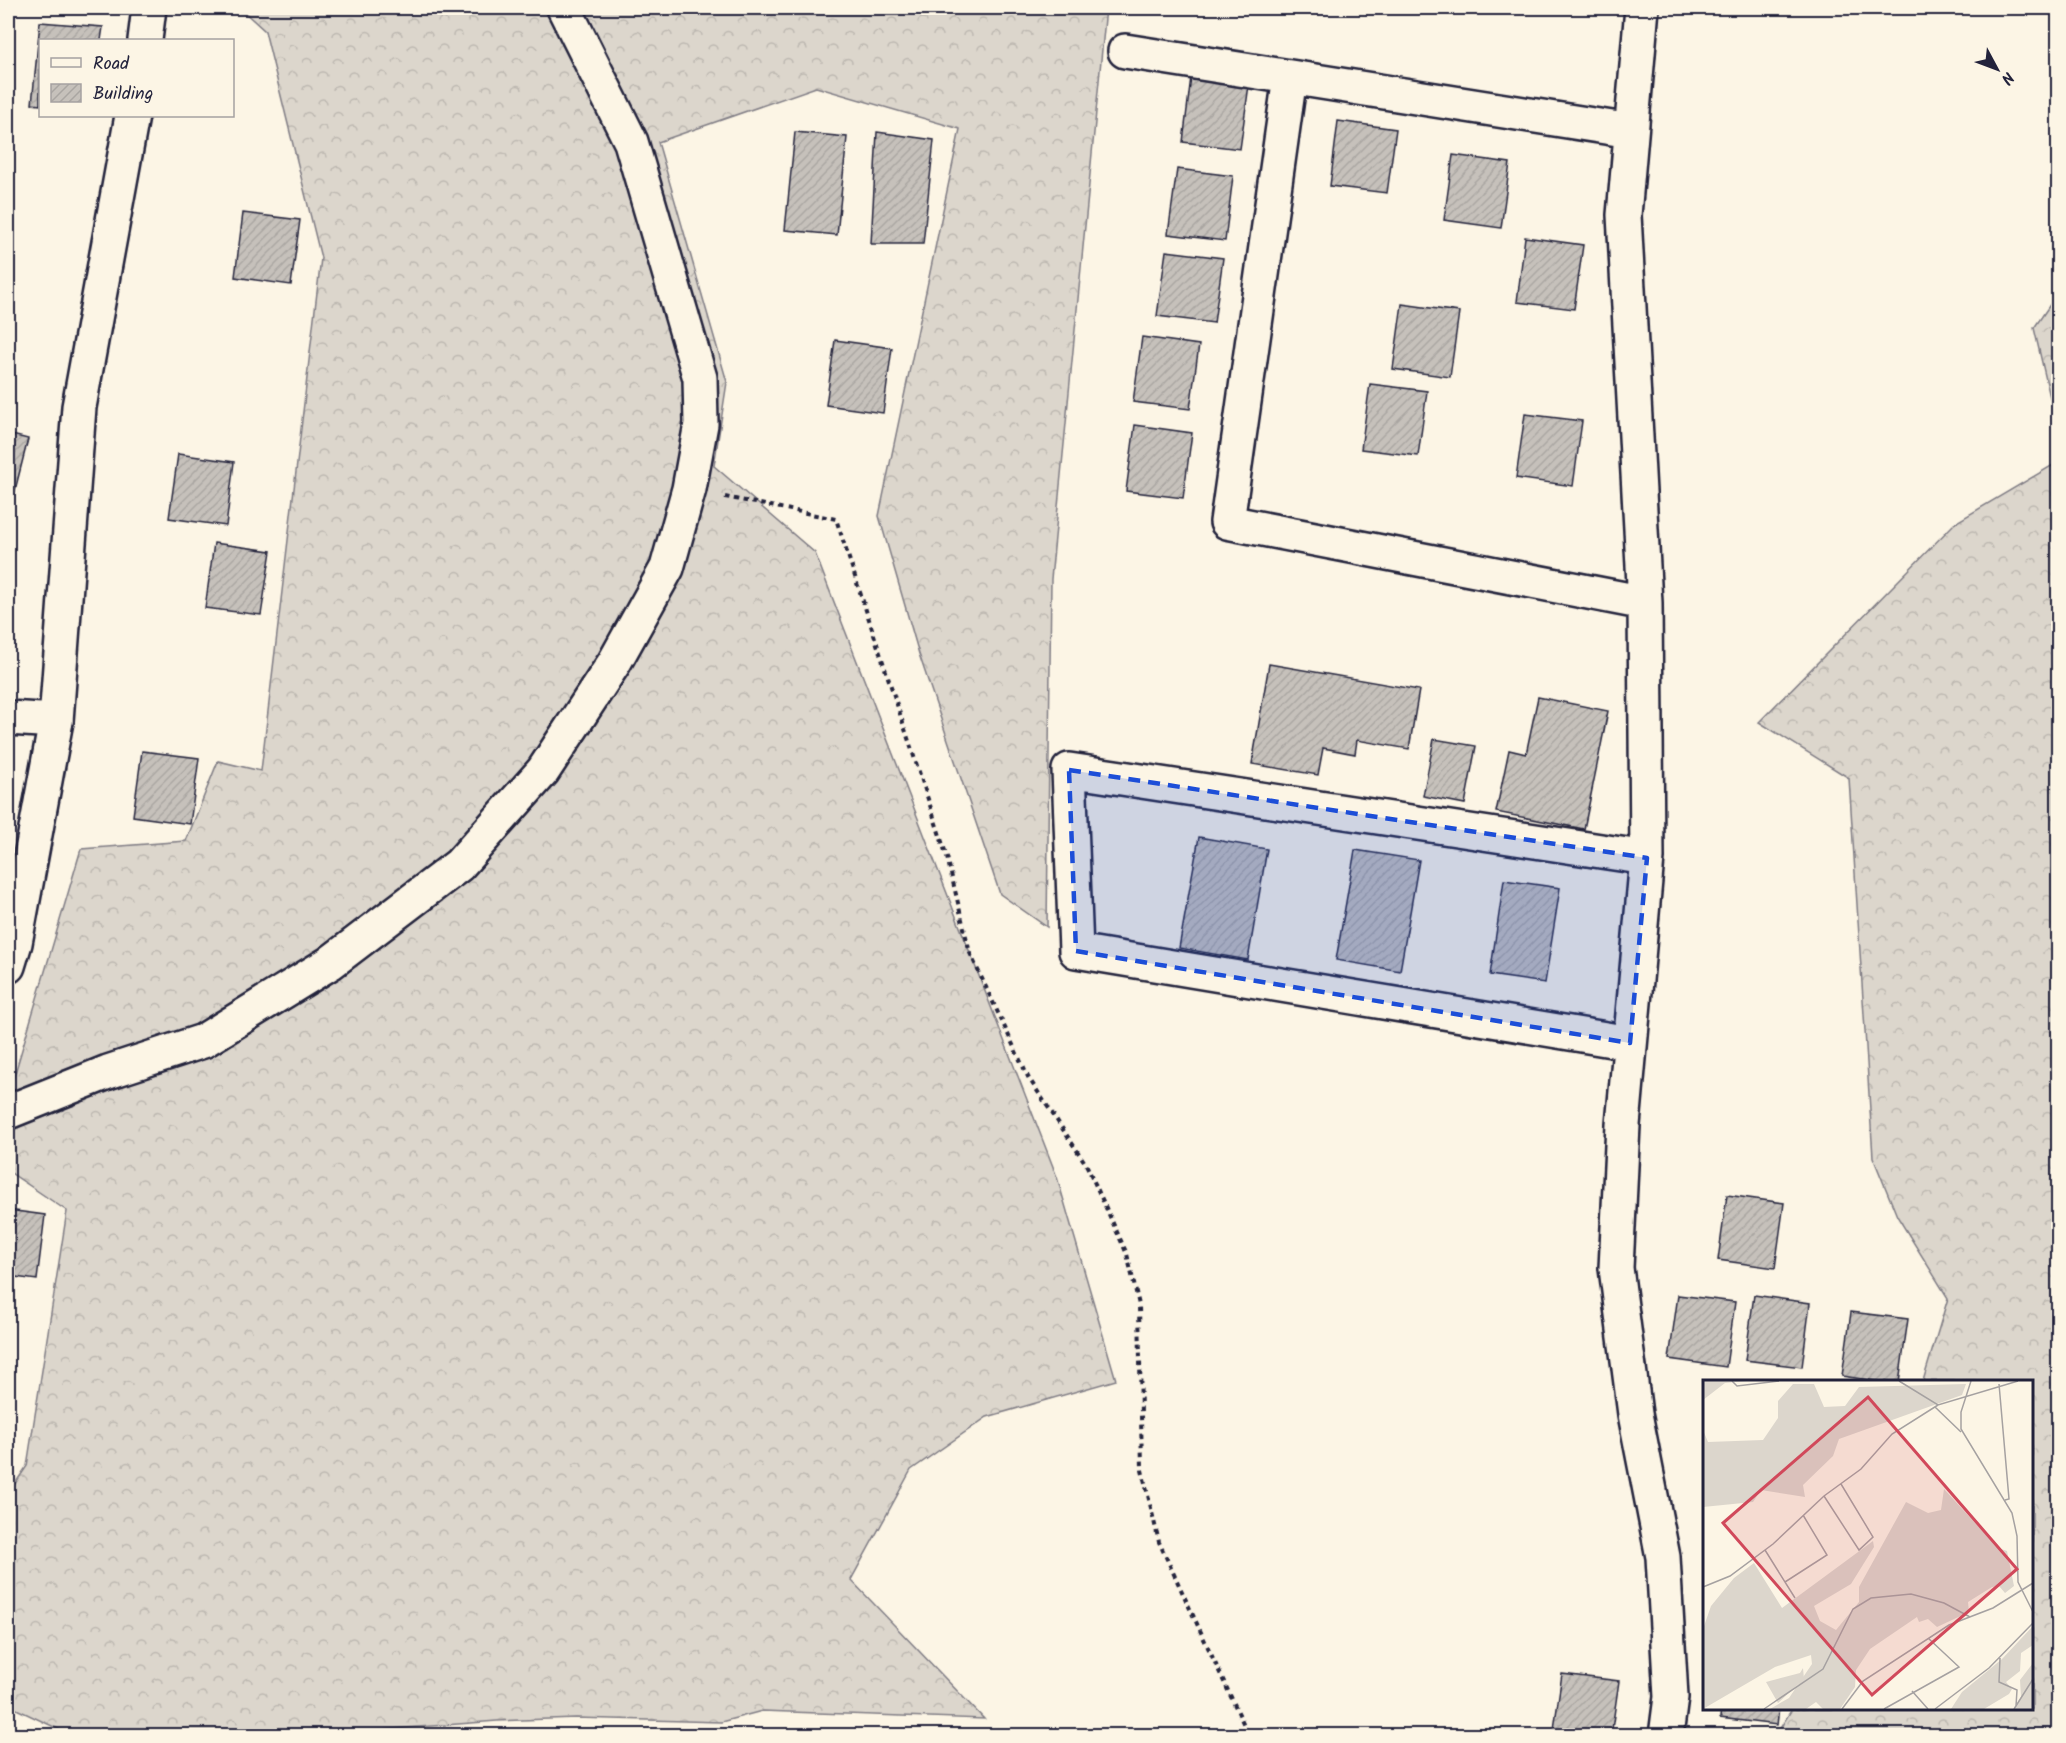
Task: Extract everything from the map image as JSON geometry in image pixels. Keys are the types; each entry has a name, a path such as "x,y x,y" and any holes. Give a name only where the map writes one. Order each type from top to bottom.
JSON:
{"street":[{"path":"145,39 149,8"},
{"path":"8,1112 108,1072 203,1041 330,963 459,865 543,771 614,663 667,568 689,489 700,424 700,378 631,142 564,8"},
{"path":"1642,8 1624,215 1645,603 1647,858 1630,1043 1616,1268 1635,1414 1663,1557 1671,1697 1666,1736"},
{"path":"1125,51 1631,131"},
{"path":"1290,77 1227,522 1645,603"},
{"path":"8,966 15,943 56,721 79,407 132,117"},
{"path":"8,718 56,721"},
{"path":"1630,1043 1076,951 1069,770 1647,858"}],"path":[{"path":"689,489 836,519 947,857 970,953 1028,1077 1086,1164 1127,1254 1139,1305 1142,1470 1159,1542 1244,1725 1247,1736"}],"highlighted area":[{"path":"1069,770 1647,858 1630,1043 1076,951"}],"green space":[{"path":"240,8 1106,8 1051,579 1047,927 1000,894 919,654 879,516 960,129 816,87 658,142 727,382 714,466 815,553 1057,1177 1116,1380 987,1417 911,1470 851,1580 984,1719 762,1711 721,1722 576,1718 497,1721 301,1736 73,1736 8,1705 8,1494 27,1466 67,1211 8,1171 8,1097 81,849 186,841 218,761 261,771 321,258 265,31"},
{"path":"2058,293 2058,432 2034,328"},
{"path":"2058,462 2058,1735 1776,1735 1791,1710 2033,1710 2033,1380 1923,1380 1948,1298 1897,1216 1873,1157 1849,778 1759,722 1955,523"}],"building":[{"path":"40,22 103,27 101,39 39,39 39,105 32,104"},
{"path":"1191,77 1249,85 1240,149 1183,142"},
{"path":"1338,121 1396,129 1387,193 1330,186"},
{"path":"795,132 847,137 837,235 785,230"},
{"path":"877,132 934,140 923,244 871,244"},
{"path":"1453,155 1510,163 1501,228 1444,220"},
{"path":"1177,169 1233,176 1225,241 1168,234"},
{"path":"243,213 300,220 291,285 235,277"},
{"path":"1525,237 1583,245 1574,309 1517,302"},
{"path":"1166,251 1223,258 1214,323 1157,316"},
{"path":"1402,304 1459,312 1450,377 1393,369"},
{"path":"1142,337 1199,345 1190,409 1133,402"},
{"path":"835,340 892,348 883,413 826,405"},
{"path":"1370,384 1427,391 1418,456 1361,449"},
{"path":"1525,414 1582,421 1573,486 1516,478"},
{"path":"1135,425 1192,433 1183,498 1126,491"},
{"path":"8,434 28,439 13,498 8,497"},
{"path":"178,454 234,462 226,526 169,518"},
{"path":"214,543 271,551 261,615 205,608"},
{"path":"1269,664 1419,690 1409,749 1357,740 1355,754 1323,748 1318,775 1252,764"},
{"path":"1538,697 1608,711 1584,829 1496,812 1509,750 1526,754"},
{"path":"1434,739 1476,746 1465,804 1423,796"},
{"path":"142,751 199,758 190,824 133,816"},
{"path":"1199,837 1267,849 1248,960 1179,948"},
{"path":"1355,850 1419,860 1400,971 1336,960"},
{"path":"1504,880 1560,888 1545,983 1490,975"},
{"path":"1727,1195 1784,1203 1775,1268 1718,1260"},
{"path":"8,1210 45,1215 37,1280 8,1276"},
{"path":"1678,1295 1735,1302 1726,1367 1669,1359"},
{"path":"1754,1295 1810,1303 1802,1367 1745,1360"},
{"path":"1851,1312 1908,1319 1899,1380 1869,1380 1842,1376"},
{"path":"1562,1674 1619,1681 1611,1736 1553,1736"},
{"path":"1721,1710 1779,1710 1777,1725 1720,1718"}]}
